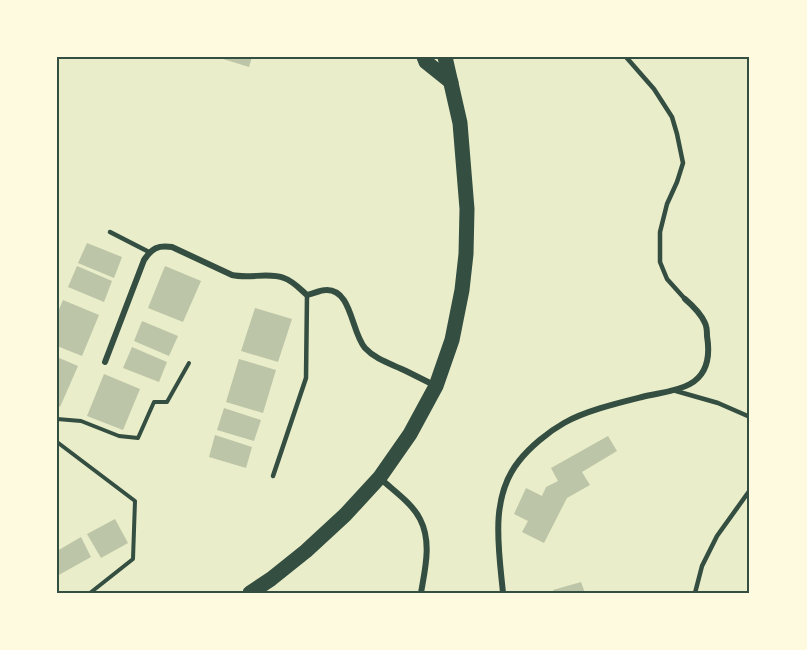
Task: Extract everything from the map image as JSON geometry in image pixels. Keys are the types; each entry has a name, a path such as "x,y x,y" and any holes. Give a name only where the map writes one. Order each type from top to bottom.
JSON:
{"main road":[{"path":"424,57 426,62 451,82"},
{"path":"250,593 306,551 345,515 380,477 410,434 436,386 452,340 462,290 468,209 460,123 445,57"},
{"path":"451,82 457,57"}],"street":[{"path":"105,362 144,260 156,247 164,246 172,247 242,278 282,277 308,295 326,290 338,293 346,301 357,336 365,348 378,359 436,386"},
{"path":"503,593 498,546 498,514 506,484 519,462 540,441 564,423 596,410 689,385 698,378 707,363 709,348 706,324 685,299"},
{"path":"380,477 420,519 426,537 426,561 421,593"}],"lane":[{"path":"626,57 654,89 666,107 677,134 683,163 667,204 660,232 660,262 668,279 685,299"},
{"path":"110,231 149,252"},
{"path":"273,476 306,378 308,295"},
{"path":"674,390 718,403 750,417"},
{"path":"695,593 702,566 717,536 750,490"}],"path":[{"path":"57,419 81,421 119,436 138,438 154,402 166,402 189,363"},
{"path":"57,442 135,501 133,560 90,593"}],"building":[{"path":"224,57 252,57 249,67 223,59"},
{"path":"87,243 122,257 114,278 78,263"},
{"path":"77,266 112,281 104,302 68,287"},
{"path":"165,266 201,281 183,322 148,308"},
{"path":"63,300 99,315 82,356 57,346 57,314"},
{"path":"255,308 292,319 278,362 241,351"},
{"path":"142,321 178,336 169,356 134,341"},
{"path":"132,347 167,362 159,382 123,368"},
{"path":"57,357 78,366 60,407 57,405"},
{"path":"239,359 276,370 263,413 226,402"},
{"path":"104,374 140,389 123,430 87,416"},
{"path":"224,408 261,420 254,441 217,430"},
{"path":"215,435 252,447 246,468 209,457"},
{"path":"608,436 617,451 582,472 590,485 567,498 544,543 522,532 528,521 514,514 526,488 542,496 546,487 558,481 551,468"},
{"path":"115,519 128,543 101,558 87,534"},
{"path":"81,537 91,557 57,576 57,551"},
{"path":"581,582 585,593 554,593 553,590"}]}
